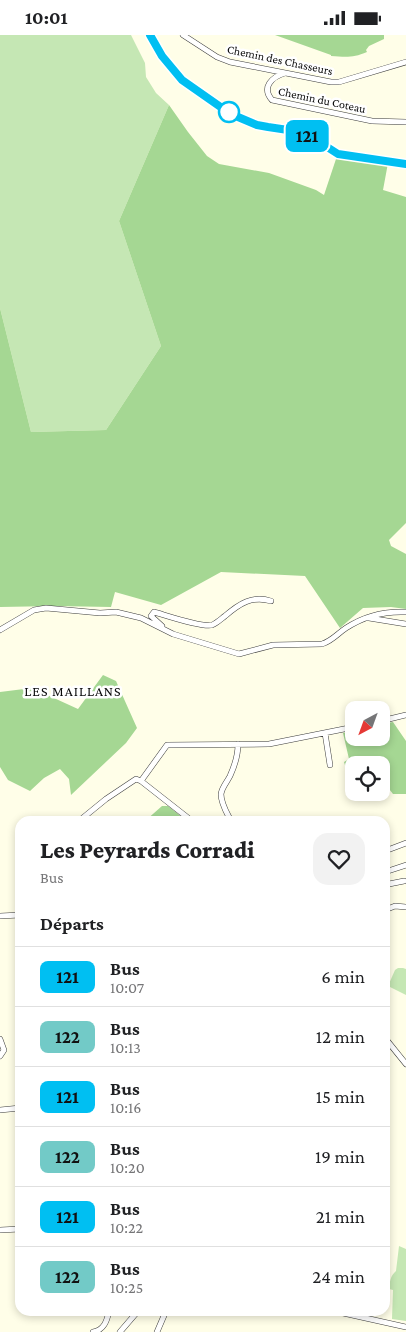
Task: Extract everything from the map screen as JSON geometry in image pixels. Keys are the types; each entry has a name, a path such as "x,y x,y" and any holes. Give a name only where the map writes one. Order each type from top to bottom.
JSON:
{"street":[{"path":"150,35 162,56 182,80 238,117 257,125 288,130 313,138 338,154 406,164"},
{"name":"Chemin des Chasseurs","path":"183,35 217,57 230,62 331,82 339,82 406,62"},
{"name":"Chemin du Coteau","path":"286,73 277,76 269,83 267,91 272,101 372,121 406,122"},
{"path":"179,636 150,616 154,612 210,626 247,600 263,599 271,601"},
{"path":"0,630 34,610 46,608 100,613 116,612 141,618 173,635 239,654 273,645 322,643 329,641 360,619 381,612 406,612"},
{"path":"366,617 406,624"},
{"path":"390,719 406,715"},
{"path":"140,781 167,745 270,744 345,729"},
{"path":"325,733 330,765"},
{"path":"228,816 222,803 221,794 236,761 238,744"},
{"path":"85,816 136,779 186,816"},
{"path":"390,849 406,843"},
{"path":"390,872 406,865"},
{"path":"390,884 404,881"},
{"path":"390,908 395,906 406,907"},
{"path":"0,916 15,915"},
{"path":"0,1039 4,1050 0,1056"},
{"path":"390,1044 406,1064"},
{"path":"0,1110 15,1108"},
{"path":"0,1231 15,1230"},
{"path":"93,1332 98,1331 105,1325 107,1316"},
{"path":"120,1332 134,1316"},
{"path":"157,1332 164,1316"},
{"path":"356,1316 406,1327"}],"green space":[{"path":"0,35 131,35 145,63 146,77 156,93 169,105 119,221 161,346 106,430 31,432 0,308"},
{"path":"275,35 384,35 384,39 369,46 366,50 367,52 341,57 331,56"},
{"path":"169,105 207,156 219,164 269,173 316,190 324,195 337,156 388,163 383,190 406,197 406,523 389,540 391,546 406,554 406,609 391,607 363,608 340,628 305,576 221,572 161,605 115,592 111,607 0,607 0,308 31,432 106,430 161,346 119,221"},
{"path":"103,675 116,681 137,728 126,743 71,795 69,779 60,769 44,778 30,791 8,780 0,767 0,692 32,688 78,709"},
{"path":"390,722 393,722 406,741 406,794 393,794 390,790 390,756 348,756 346,746 390,746"},
{"path":"162,806 168,806 181,816 151,816"},
{"path":"398,968 406,969 406,995 390,987 390,981 395,970"},
{"path":"399,1246 406,1249 406,1321 392,1319 393,1290 390,1289 390,1282 391,1277 396,1271"}],"bus line":[{"name":"121","path":"150,35 171,69 182,80 238,117 257,125 297,132 321,142 338,154 406,164"}],"district":[{"name":"LES MAILLANS","path":"73,691"}]}
